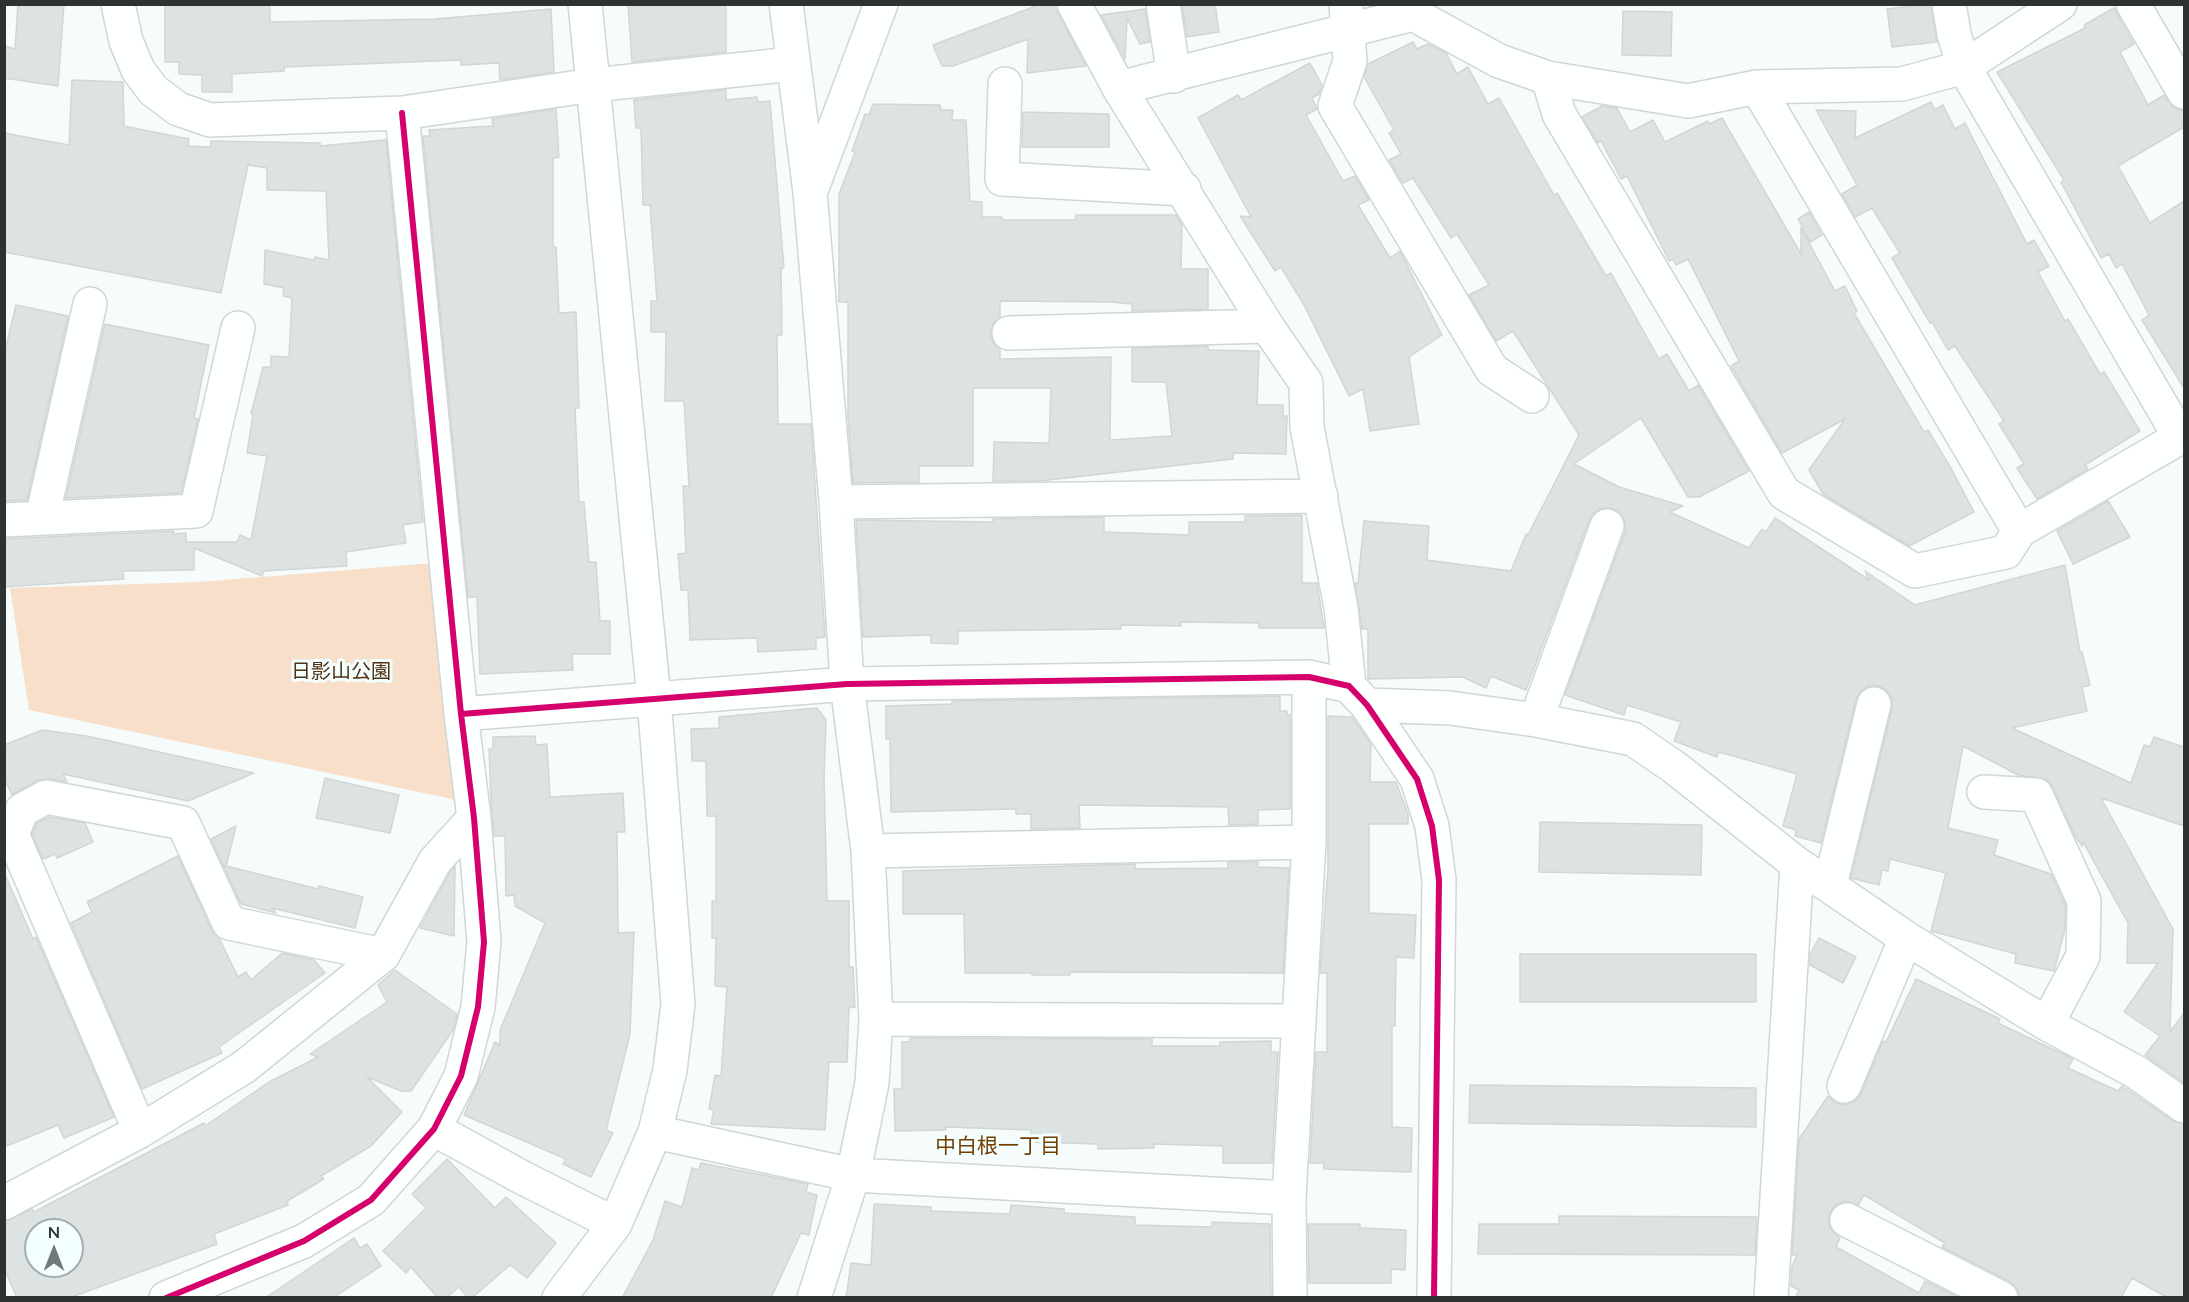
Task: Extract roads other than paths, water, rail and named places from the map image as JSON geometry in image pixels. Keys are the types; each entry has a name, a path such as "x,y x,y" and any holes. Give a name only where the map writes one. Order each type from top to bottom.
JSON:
{"street":[{"path":"118,4 126,41 138,70 153,90 178,109 210,120 402,113 593,85 793,64"},
{"path":"559,1298 615,1224 655,1132 670,1070 678,1004 654,698 585,4"},
{"path":"786,4 810,192 836,502 847,684 868,851 876,1018 872,1083 854,1175 814,1298"},
{"path":"810,192 881,4"},
{"path":"1074,4 1119,88 1184,189 1267,326 1306,383 1307,427 1358,696 1417,779 1432,826 1439,880 1434,1298"},
{"path":"1163,4 1174,76"},
{"path":"1548,78 1559,114 1784,493 1915,571 2006,552 2019,531 2183,437 1964,67 1954,34 1949,4"},
{"path":"1119,88 1174,76 1346,17 1413,14 1499,61 1548,78 1688,101 1757,87 1902,84 1964,67 2060,4"},
{"path":"2133,4 2184,92"},
{"path":"1346,17 1350,61 1335,106 1492,370 1532,396"},
{"path":"1005,84 1002,178 1184,189"},
{"path":"1757,87 2019,531"},
{"path":"166,1298 304,1241 371,1200 434,1129 461,1076 478,1007 484,942 474,818 461,714 402,113"},
{"path":"42,518 90,304"},
{"path":"1009,333 1267,326"},
{"path":"4,520 196,511 238,328"},
{"path":"836,502 1321,496"},
{"path":"1536,720 1607,526"},
{"path":"461,714 847,684 1309,677 1358,696 1536,720 1633,739 1674,767 1797,864 1906,938 2047,1024 2136,1072 2184,1106"},
{"path":"1290,1298 1289,1198 1309,842 1309,677"},
{"path":"1830,885 1874,704"},
{"path":"1984,792 2036,795 2084,901 2083,956 2047,1024"},
{"path":"140,1131 12,834 22,810 46,798 183,823 229,923 383,955"},
{"path":"4,1203 140,1131 244,1067 383,955 435,861 474,818"},
{"path":"868,851 1309,842"},
{"path":"1771,1298 1797,864"},
{"path":"1844,1086 1906,938"},
{"path":"876,1018 1298,1021"},
{"path":"434,1129 523,1178 615,1224"},
{"path":"655,1132 854,1175 1289,1198"},
{"path":"1847,1220 2001,1298"}],"district":[{"name":"中白根一丁目","path":"998,1146"}],"park label":[{"name":"日影山公園","path":"341,672"}]}
